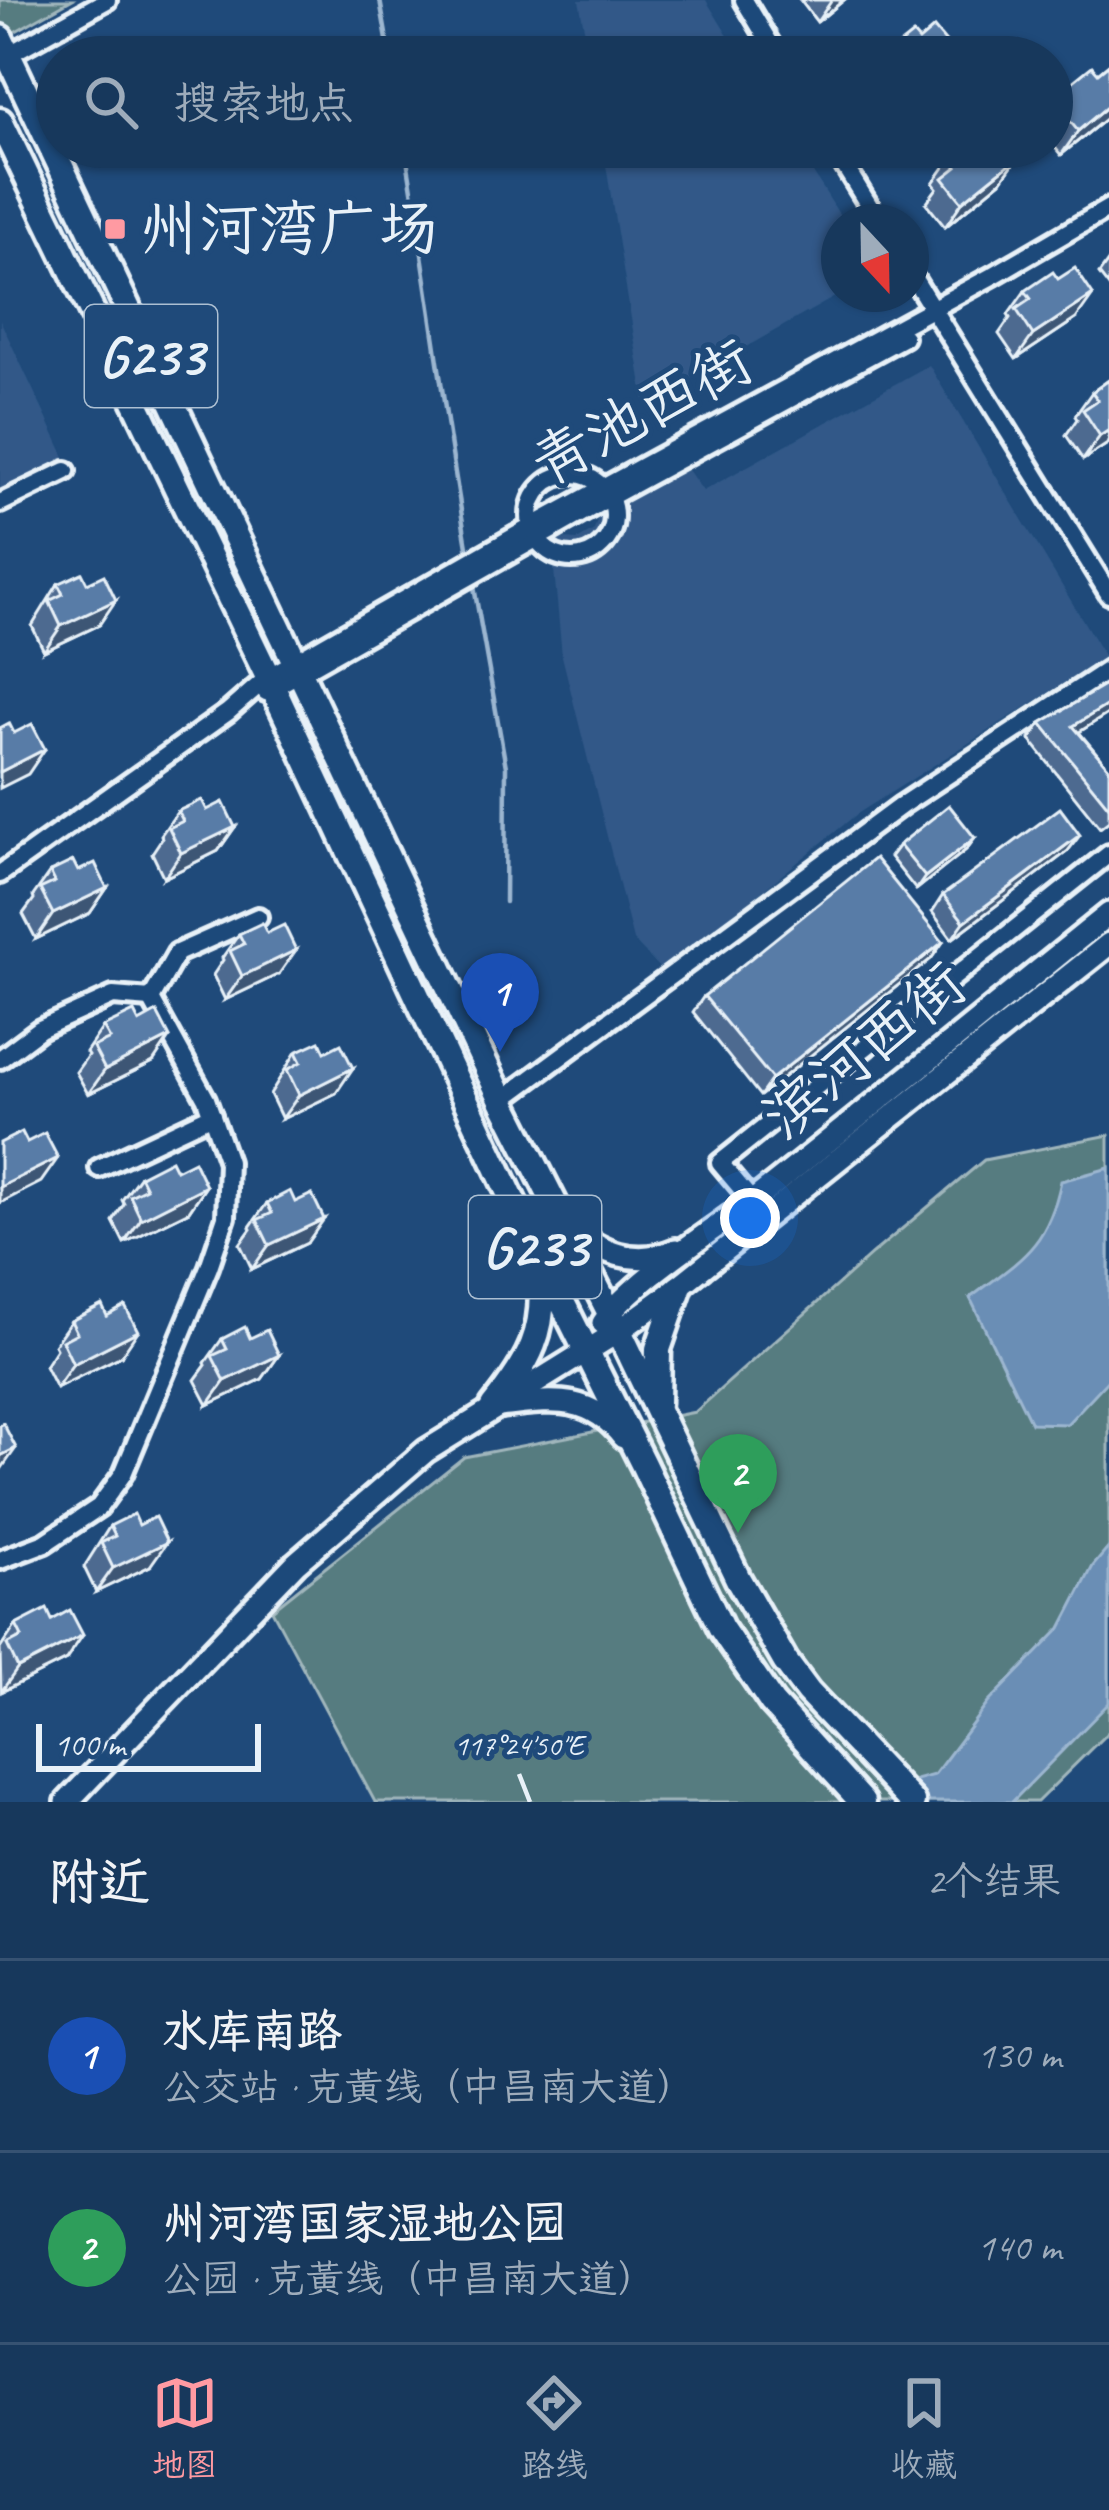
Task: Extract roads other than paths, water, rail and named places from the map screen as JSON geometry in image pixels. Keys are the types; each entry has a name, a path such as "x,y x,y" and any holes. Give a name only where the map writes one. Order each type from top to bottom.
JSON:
{"highway":[{"name":"G233","path":"4,47 36,114"},
{"name":"G233","path":"0,121 531,1240 721,1628 772,1703 855,1795"},
{"name":"G233","path":"61,168 502,1100 737,1579 808,1692 912,1802"},
{"path":"493,1407 523,1368 538,1336 542,1294 531,1240"},
{"path":"657,1412 658,1349 679,1288"}],"main road":[{"name":"滨河西街","path":"586,1349 647,1280 1109,914"},
{"name":"滨河西街","path":"614,1322 679,1288 1109,944"},
{"path":"564,1225 598,1248 633,1259 666,1255 699,1241"},
{"path":"67,1802 296,1563 426,1451 586,1349"},
{"path":"493,1407 547,1401 584,1406 612,1424 643,1464"}],"street":[{"path":"4,47 107,0"},
{"path":"744,0 765,36"},
{"path":"846,168 868,204"},
{"name":"青池西街","path":"935,314 1109,208"},
{"name":"青池西街","path":"0,874 270,683 606,492 1109,220"},
{"path":"929,304 1109,594"},
{"path":"0,503 66,471"},
{"path":"584,475 606,492 614,518 604,543 593,552 567,558 554,554 534,532 530,508 535,494 556,476 584,475"},
{"path":"502,1100 902,805 1109,669"},
{"path":"752,1201 720,1162 1109,854"},
{"path":"151,999 177,952 258,917"},
{"path":"0,1059 40,1030 112,996 151,999"},
{"path":"0,1560 45,1543 99,1507 123,1474 226,1217 228,1162 212,1115 151,999"},
{"path":"99,1168 212,1115"}],"waterway":[{"path":"380,0 386,36"},
{"path":"408,168 469,558"},
{"path":"473,581 506,767 505,902"}],"place":[{"name":"州河湾广场","path":"115,229"},
{"name":"水库南路","path":"500,1052"},
{"name":"州河湾国家湿地公园","path":"738,1533"}]}
